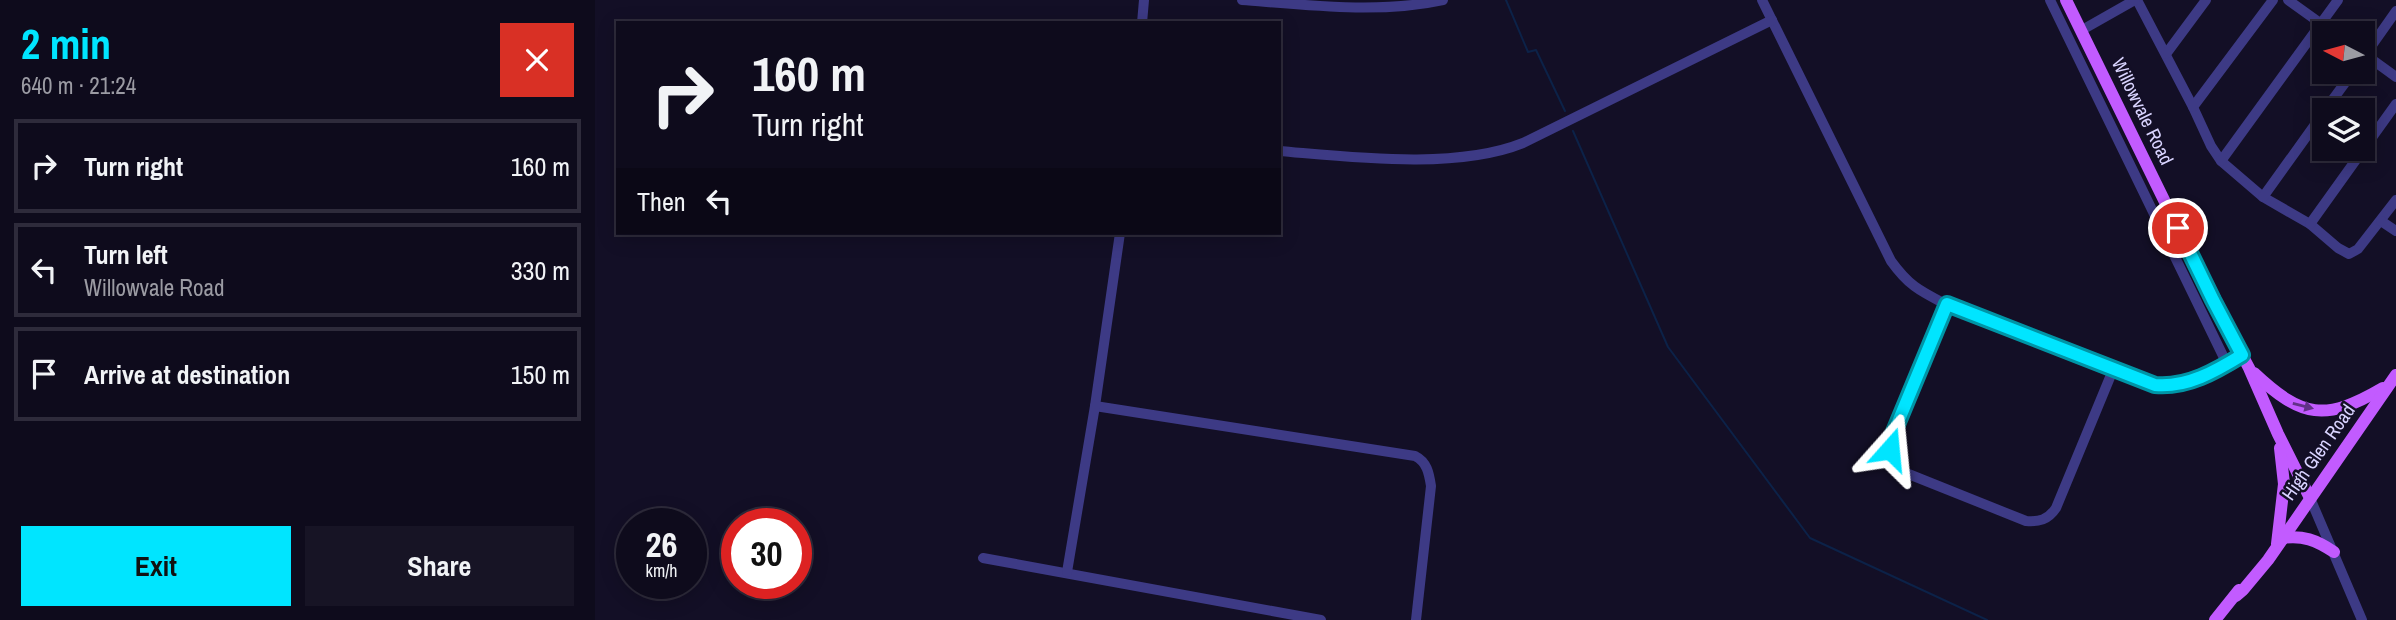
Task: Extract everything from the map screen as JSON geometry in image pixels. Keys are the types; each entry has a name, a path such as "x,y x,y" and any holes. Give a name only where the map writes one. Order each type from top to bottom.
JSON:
{"main road":[{"name":"Willowvale Road","path":"2066,0 2249,368 2310,498"},
{"path":"2249,368 2284,400 2301,408 2343,409 2392,380"},
{"name":"High Glen Road","path":"2215,620 2259,563 2277,545 2392,380"},
{"path":"2278,433 2284,484 2277,545 2303,537 2317,540 2334,552"}],"street":[{"path":"1142,21 1144,0"},
{"path":"1241,0 1365,7 1396,7 1443,0"},
{"path":"1762,0 1891,261 1915,289 2155,385 2172,387 2194,380 2242,355"},
{"path":"2050,0 2227,364"},
{"path":"2082,30 2136,0 2167,54 2211,146 2221,160 2263,197 2310,224 2349,254 2358,249 2396,200"},
{"path":"2167,54 2206,0"},
{"path":"2193,107 2273,0"},
{"path":"2288,0 2317,21"},
{"path":"2323,21 2338,0"},
{"path":"2375,39 2396,10"},
{"path":"1281,151 1385,159 1462,157 1501,152 1772,20"},
{"path":"2221,160 2312,36"},
{"path":"2375,64 2396,77"},
{"path":"2310,224 2396,104"},
{"path":"2263,197 2312,128"},
{"path":"2381,221 2396,231"},
{"path":"1067,572 1120,235"},
{"path":"1947,304 1891,439 1892,457 1901,471 2025,521 2044,520 2051,516 2056,508 2113,370"},
{"path":"1095,406 1257,430 1421,459 1426,465 1431,486 1416,620"},
{"name":"Willowvale Road","path":"2310,498 2362,620"},
{"path":"983,558 1321,620"}],"waterway":[{"path":"1506,0 1528,52 1536,50 1565,111"},
{"path":"1573,131 1668,347 1810,538 1987,620"}],"route":[{"path":"1890,449 1891,439 1947,304 2155,385 2172,387 2194,380 2242,355 2178,228"}]}
